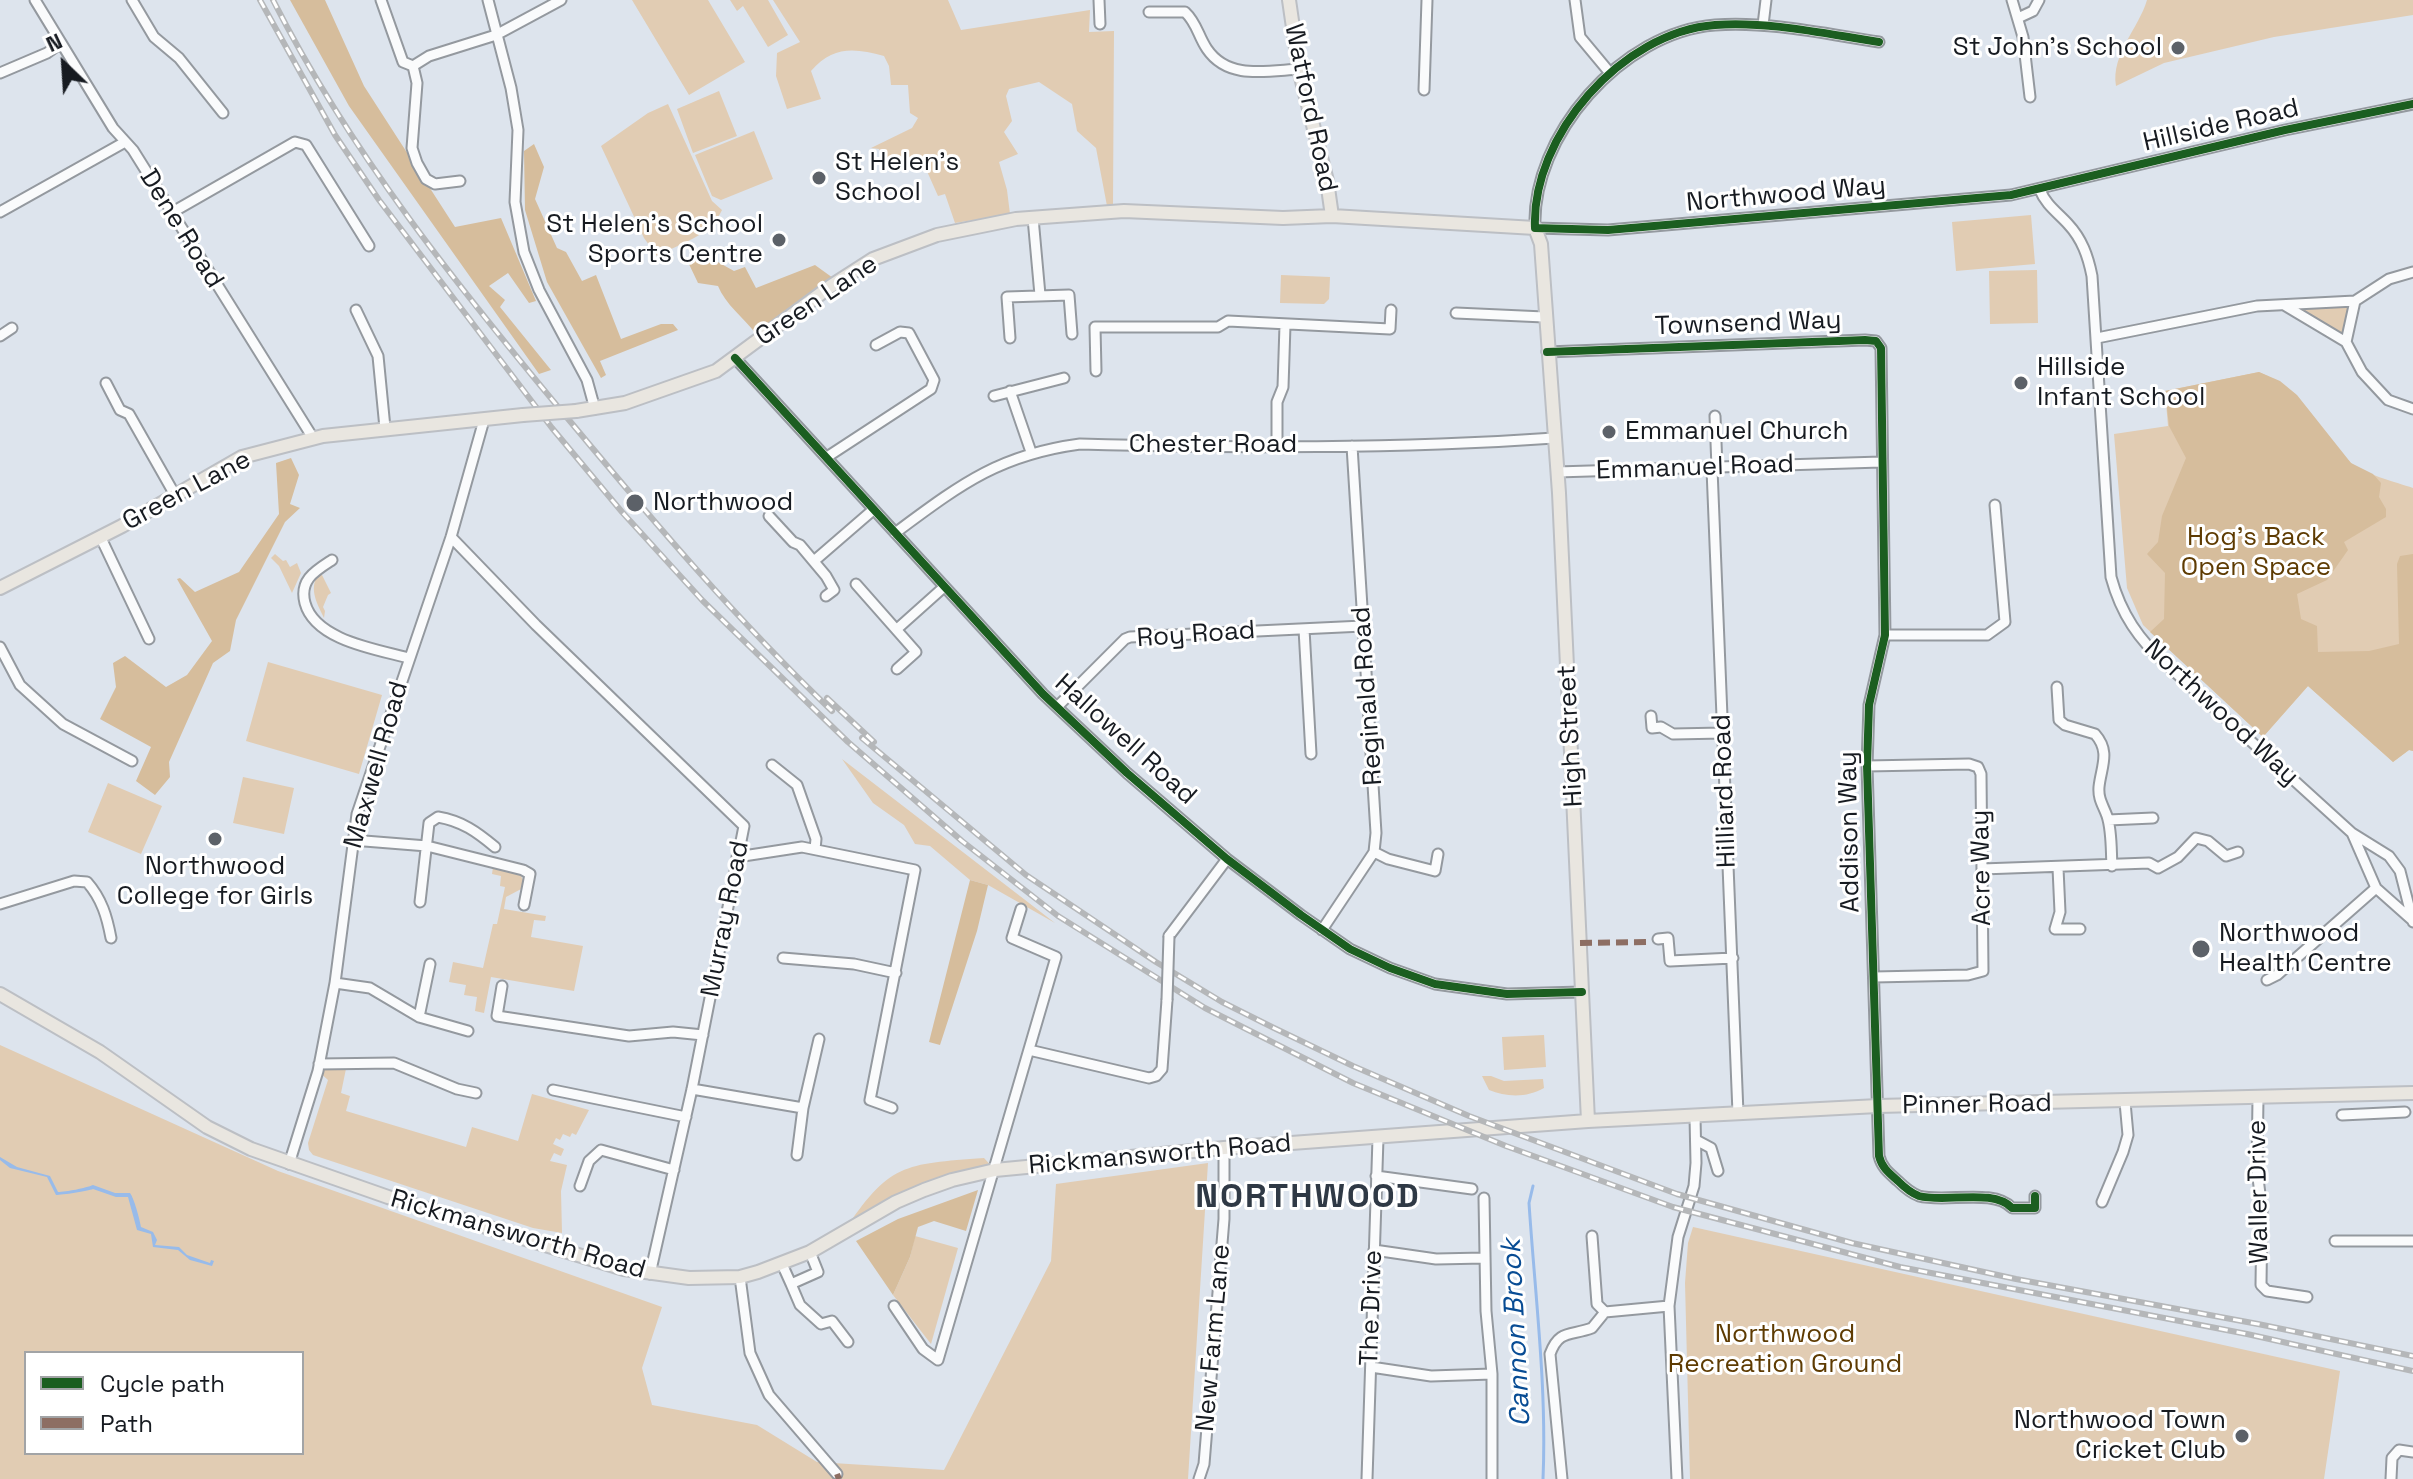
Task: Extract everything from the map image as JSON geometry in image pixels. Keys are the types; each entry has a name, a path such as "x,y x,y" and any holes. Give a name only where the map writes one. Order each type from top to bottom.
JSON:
{"main road":[{"name":"Watford Road","path":"1289,0 1299,69 1327,181 1332,216"},
{"name":"Green Lane","path":"0,588 242,457 313,438 385,428 595,409 625,403 692,380 727,365 831,286 873,259 937,235 1033,218 1124,211 1283,218 1332,216 1535,228"},
{"name":"High Street","path":"1535,228 1541,244 1557,472 1588,1121"},
{"name":"Rickmansworth Road","path":"0,994 100,1052 207,1127 289,1164 624,1269 689,1278 740,1277 782,1264 810,1252 896,1202 952,1180 995,1170 1224,1148 1542,1125"},
{"name":"Pinner Road","path":"1542,1125 1878,1106 2413,1093"}],"street":[{"path":"35,0 113,128 125,142"},
{"path":"132,0 154,37 179,58 223,113"},
{"path":"381,0 403,62 413,66"},
{"path":"488,0 511,88 518,130 515,202 521,241 539,290 587,380 595,409"},
{"path":"413,66 429,56 496,35 561,0"},
{"path":"1099,0 1100,24"},
{"path":"1424,90 1427,0"},
{"path":"1575,0 1580,37 1610,73"},
{"path":"1763,25 1766,0"},
{"path":"2012,0 2018,18 2030,97"},
{"path":"2018,18 2033,11 2039,0"},
{"path":"1149,12 1185,12 1194,20 1205,47 1219,64 1232,71 1299,69"},
{"path":"1535,228 1544,173 1556,142 1579,106 1610,73 1649,47 1680,33 1712,25 1763,25 1879,42"},
{"path":"0,73 47,53 61,43"},
{"path":"413,66 417,83 412,148 417,163 426,179 435,184 460,181"},
{"name":"Hillside Road","path":"2040,190 2285,130 2413,104"},
{"name":"Dene Road","path":"0,212 125,142 133,150 313,438"},
{"path":"171,213 295,142 306,145 369,246"},
{"name":"Northwood Way","path":"1535,228 1608,230 2040,190 2045,202 2069,225 2087,253 2092,276 2111,577 2121,607 2147,647 2352,833"},
{"path":"1033,218 1040,295"},
{"path":"2097,338 2257,306 2355,301 2389,279 2413,272"},
{"path":"1010,338 1007,297 1069,295 1072,334"},
{"path":"2346,342 2355,301"},
{"path":"2284,305 2346,342 2362,372 2388,400 2413,409"},
{"path":"356,310 378,356 385,428"},
{"path":"1096,371 1095,327 1218,327 1228,321 1390,329 1391,310"},
{"path":"1456,313 1544,317"},
{"path":"1277,447 1277,402 1283,387 1285,325"},
{"path":"0,336 12,328"},
{"path":"827,457 934,385 909,333 900,332 876,345"},
{"name":"Townsend Way","path":"1547,352 1876,341 1881,348 1881,462"},
{"name":"Hallowell Road","path":"735,358 1057,707 1127,773 1227,859 1350,949 1390,968 1443,986 1507,994 1582,992"},
{"path":"994,396 1064,378"},
{"path":"106,383 120,410 129,414 175,495"},
{"path":"1010,391 1031,452"},
{"name":"Hilliard Road","path":"1715,416 1714,469 1738,1113"},
{"name":"Maxwell Road","path":"289,1164 319,1064 335,983 357,814 451,537 484,420"},
{"name":"Chester Road","path":"895,533 968,480 1031,452 1080,444 1277,447 1459,445 1554,438"},
{"name":"Reginald Road","path":"1352,446 1376,833 1374,852"},
{"name":"Emmanuel Road","path":"1557,472 1881,462"},
{"name":"Addison Way","path":"1881,462 1885,635 1869,705 1867,766 1881,1164 1916,1195 1938,1199 1994,1198 2006,1201 2012,1208 2035,1208 2035,1196"},
{"path":"1885,635 1987,635 2005,622 1995,505"},
{"path":"814,561 873,510"},
{"path":"769,516 814,561 834,590 826,596"},
{"path":"100,536 149,639"},
{"name":"Murray Road","path":"451,537 536,625 744,826 692,1089 650,1274"},
{"path":"332,560 310,574 305,584 303,597 312,620 322,629 343,638 409,658"},
{"path":"856,584 916,652 897,669"},
{"path":"897,629 944,587"},
{"name":"Roy Road","path":"1057,707 1130,637 1363,626"},
{"path":"1304,629 1311,754"},
{"path":"0,647 20,685 63,724 132,761"},
{"path":"2057,687 2059,720 2065,725 2095,734 2103,747 2106,761 2099,787 2099,802 2108,820 2112,866"},
{"path":"1651,716 1652,728 1661,727 1673,734 1723,733"},
{"name":"Acre Way","path":"1867,766 1969,764 1978,767 1981,774 1983,971 1968,975 1874,977"},
{"path":"772,765 797,785 816,839 815,849"},
{"path":"420,902 429,823 438,817 455,820 495,847"},
{"path":"2108,820 2153,818"},
{"path":"2352,833 2376,888 2412,921"},
{"path":"2352,833 2389,856 2400,871 2412,921"},
{"path":"1982,869 2149,863 2158,868 2178,857 2196,838 2208,841 2226,856 2238,852"},
{"path":"352,840 427,846 523,870 530,874 524,905"},
{"path":"737,857 802,847 915,870 870,1100 892,1108"},
{"path":"1322,930 1374,852 1388,859 1435,871 1438,854"},
{"path":"1029,1050 1149,1078 1156,1076 1162,1069 1169,936 1227,859"},
{"path":"2058,868 2060,912 2055,929 2080,929"},
{"path":"0,904 74,881 87,882 97,894 106,914 111,938"},
{"path":"2267,980 2277,975 2376,888"},
{"path":"894,1306 923,1349 938,1360 1056,957 1012,938 1021,909"},
{"path":"1658,939 1668,938 1670,961 1733,958"},
{"path":"783,958 854,964 896,973"},
{"path":"419,1017 430,964"},
{"path":"335,983 370,988 419,1017 468,1031"},
{"path":"502,986 497,1016 629,1036 673,1032 703,1035"},
{"path":"797,1155 803,1108 819,1039"},
{"path":"319,1064 394,1063 457,1089 476,1093"},
{"path":"692,1089 803,1108"},
{"path":"553,1090 686,1117"},
{"path":"2347,1096 2354,1114"},
{"name":"Waller Drive","path":"2258,1098 2261,1285 2267,1291 2307,1297"},
{"path":"2102,1202 2128,1135 2125,1102"},
{"path":"2342,1115 2405,1112"},
{"path":"1677,1479 1669,1306 1678,1237 1694,1186 1695,1117"},
{"name":"The Drive","path":"1367,1479 1378,1138"},
{"path":"1696,1140 1711,1148 1718,1171"},
{"name":"New Farm Lane","path":"1199,1479 1204,1464 1224,1219 1224,1148"},
{"path":"580,1186 589,1161 601,1150 674,1170"},
{"path":"1376,1176 1472,1189"},
{"path":"1484,1198 1484,1258 1492,1374 1492,1479"},
{"path":"1592,1236 1597,1304 1605,1312"},
{"path":"2335,1241 2413,1241"},
{"path":"1374,1250 1436,1259 1484,1258"},
{"path":"791,1284 818,1272 810,1252"},
{"path":"782,1264 800,1305 821,1324 832,1321 848,1342"},
{"path":"740,1277 750,1353 769,1395 837,1474"},
{"path":"1562,1479 1550,1354 1554,1343 1564,1334 1592,1328 1605,1312 1669,1306"},
{"path":"1371,1367 1431,1376 1492,1374"},
{"path":"2391,1479 2392,1458 2399,1450 2413,1452"}],"green space":[{"path":"290,0 325,0 364,86 455,227 501,218 536,301 529,303 508,273 489,286 505,300 500,307 551,370 539,374 349,106"},
{"path":"632,0 708,0 745,62 689,95"},
{"path":"730,0 768,0 788,35 768,47 743,6 737,11"},
{"path":"773,0 948,0 961,30 1090,10 1089,32 1114,31 1113,204 1107,206 1096,148 1077,131 1072,104 1039,82 1009,89 1006,96 1012,121 1004,132 1018,154 999,162 1010,214 955,223 945,194 938,196 922,160 890,172 879,149 871,148 912,128 918,118 910,113 908,85 891,85 889,66 884,56 844,51 827,57 811,71 821,99 787,109 776,76 777,53 800,42"},
{"name":"St John's School","path":"2147,0 2413,0 2413,15 2274,37 2164,63 2116,86 2118,63"},
{"path":"719,91 737,136 693,153 677,109"},
{"path":"668,104 712,201 722,210 702,233 657,256 644,238 601,146 648,113"},
{"path":"754,131 773,179 721,200 712,196 695,155"},
{"path":"534,144 544,167 535,199 557,248 566,252 582,281 596,275 621,339 661,324 673,324 678,330 600,361 606,375 601,378 547,282 525,210 524,151"},
{"path":"2031,215 2035,264 1956,271 1952,222"},
{"path":"707,256 734,271 745,267 756,288 815,265 833,278 756,334 718,286 698,283 687,260"},
{"path":"2037,270 2038,323 1990,324 1989,271"},
{"path":"1281,275 1330,277 1329,299 1324,304 1280,303"},
{"path":"2355,301 2345,342 2284,305"},
{"name":"Hog's Back Open Space","path":"2259,372 2289,390 2355,466 2413,488 2413,751 2409,750 2393,762 2308,686 2263,737 2143,625 2127,588 2114,434 2168,426 2165,391"},
{"name":"Hog's Back Open Space","path":"2259,372 2280,381 2297,395 2351,463 2373,474 2381,483 2379,497 2386,509 2386,517 2344,542 2348,550 2327,580 2297,594 2301,619 2317,626 2318,652 2369,651 2399,644 2397,564 2400,556 2413,554 2413,751 2409,750 2393,762 2308,686 2263,737 2150,632 2164,619 2165,573 2147,554 2158,542 2162,516 2186,458 2169,426 2165,391"},
{"path":"291,458 299,475 290,504 300,508 285,522 236,620 230,651 213,663 169,762 170,777 155,795 136,781 151,747 100,719 116,687 113,663 125,656 166,687 187,675 212,641 177,579 180,578 195,592 239,572 279,514 276,463"},
{"path":"275,554 286,560 290,567 297,563 301,573 292,593 279,566 271,558"},
{"path":"320,571 331,593 323,607 324,618 314,589"},
{"path":"268,662 382,695 359,774 246,741"},
{"path":"842,759 1055,923 988,885 970,880 930,846 915,844 904,825 873,803"},
{"path":"243,777 294,788 284,834 233,823"},
{"path":"108,783 162,806 141,854 88,832"},
{"path":"493,867 520,874 524,882 523,888 506,897 504,909 546,916 545,921 534,920 531,937 583,946 574,991 491,977 484,1013 475,1011 477,997 464,995 466,985 449,982 453,962 483,968 505,887 500,886 501,876 492,874"},
{"path":"970,880 988,885 977,931 940,1045 929,1042"},
{"path":"1544,1035 1546,1067 1504,1070 1502,1037"},
{"path":"0,1045 278,1171 662,1307 642,1368 652,1405 757,1425 817,1462 944,1470 1051,1261 1056,1184 1208,1163 1188,1479 0,1479"},
{"path":"319,1064 347,1064 341,1093 350,1096 346,1111 466,1147 472,1127 518,1141 532,1094 589,1110 576,1135 572,1133 570,1137 563,1134 553,1144 564,1149 561,1156 554,1153 550,1161 567,1165 561,1191 562,1233 533,1228 313,1155 308,1143 328,1080 318,1071"},
{"path":"1482,1076 1504,1081 1543,1079 1544,1088 1524,1095 1502,1094 1489,1090"},
{"path":"984,1158 995,1170 952,1180 843,1233 873,1193 901,1172 935,1162"},
{"path":"978,1190 966,1231 934,1221 918,1227 910,1257 893,1295 856,1241 898,1219"},
{"name":"Northwood Recreation Ground","path":"1693,1227 2340,1371 2324,1479 1690,1479 1685,1283 1688,1243"},
{"path":"915,1236 958,1248 931,1344 893,1295 910,1257"}],"water":[{"path":"0,1157 17,1167 50,1176 58,1192 93,1185 115,1193 130,1193 141,1227 153,1232 157,1240 155,1245 179,1247 187,1255 210,1263 214,1261 212,1266 190,1260 178,1250 153,1247 151,1234 137,1230 128,1197 116,1197 93,1189 56,1195 47,1177 10,1168"}],"waterway":[{"name":"Cannon Brook","path":"1533,1186 1529,1203 1542,1376 1543,1479"}],"railway":[{"path":"260,0 335,135 379,200 552,428 622,512 703,601 848,742 962,841 1058,916 1205,1008 1353,1083 1506,1146 1673,1207 1900,1267 2247,1334 2413,1371"},
{"path":"273,0 304,57 372,166 487,320 696,569 832,711"},
{"path":"827,698 874,742"},
{"path":"862,738 1026,875 1156,962 1222,1002 1272,1027 1469,1116 1677,1194 1852,1243 2016,1279 2413,1356"}],"marked path":[{"path":"1580,943 1652,942"},
{"path":"837,1474 839,1479"}],"cycle path":[{"path":"1879,42 1797,29 1735,24 1680,32 1647,47 1616,68 1589,95 1566,125 1548,158 1538,193 1535,228 1608,230 2011,195 2285,130 2413,104"},
{"path":"1547,352 1865,340 1876,341 1881,348 1885,635 1869,705 1867,766 1879,1156 1889,1173 1919,1196 1982,1197 2004,1202 2012,1208 2035,1208 2035,1196"},
{"path":"735,358 1043,694 1127,773 1227,859 1301,915 1350,949 1435,984 1507,994 1582,992"}],"place":[{"name":"St John's School","path":"2178,48"},
{"name":"St Helen's School","path":"819,178"},
{"name":"St Helen's School Sports Centre","path":"779,240"},
{"name":"Hillside Infant School","path":"2021,383"},
{"name":"Emmanuel Church","path":"1609,432"},
{"name":"Northwood","path":"635,503"},
{"name":"Northwood College for Girls","path":"215,839"},
{"name":"Northwood Health Centre","path":"2201,949"},
{"name":"Northwood Town Cricket Club","path":"2242,1436"}],"district":[{"name":"NORTHWOOD","path":"1308,1198"}]}
